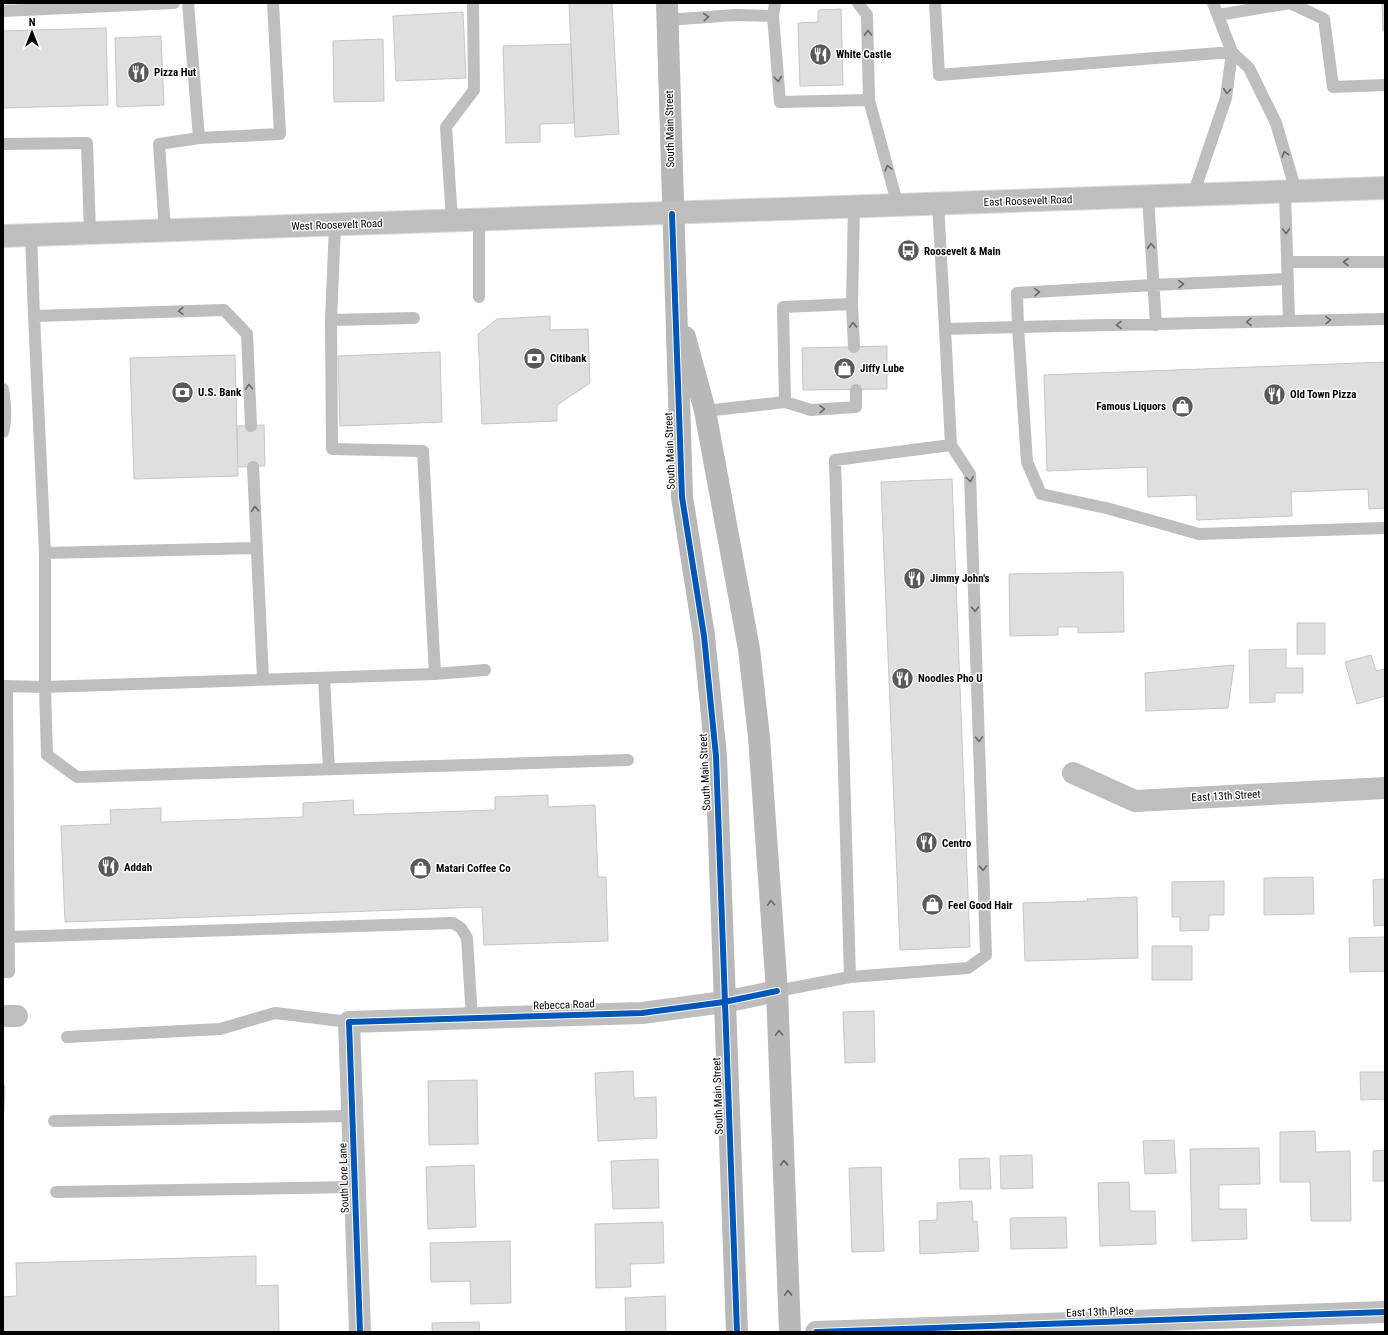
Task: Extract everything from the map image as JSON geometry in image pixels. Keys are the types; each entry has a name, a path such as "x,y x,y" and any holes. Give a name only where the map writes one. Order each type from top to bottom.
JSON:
{"street":[{"name":"South Main Street","path":"667,12 672,214 682,497 704,636 716,756 737,1332"},
{"name":"East Roosevelt Road","path":"672,214 1385,188"},
{"name":"West Roosevelt Road","path":"3,236 672,214"},
{"name":"South Main Street","path":"676,303 705,411 749,649 759,737 777,991 790,1332"},
{"name":"East 13th Street","path":"1073,773 1135,801 1385,788"},
{"name":"Rebecca Road","path":"349,1022 642,1013 724,1002 777,991"},
{"name":"South Lore Lane","path":"349,1022 360,1332"},
{"name":"East 13th Place","path":"816,1332 1385,1312"}],"lane":[{"path":"3,11 174,3"},
{"path":"188,3 199,138"},
{"path":"165,230 159,144 199,138 280,134 273,3"},
{"path":"452,221 446,127 474,90 473,3"},
{"path":"775,3 773,16 780,102 869,100"},
{"path":"858,3 867,15 869,100 898,206"},
{"path":"935,3 939,75 1232,52"},
{"path":"1214,3 1232,52 1249,68 1276,123 1291,192 1287,262 1289,321"},
{"path":"1218,15 1290,3 1324,19 1333,87 1385,85"},
{"path":"667,12 773,16"},
{"path":"1193,195 1226,98 1232,52"},
{"path":"3,144 86,143 90,233"},
{"path":"1148,197 1156,325"},
{"path":"777,991 850,977 968,968 986,955 970,474 951,446 938,204"},
{"path":"854,207 852,304 854,347"},
{"path":"479,220 479,298"},
{"path":"335,225 330,320 332,449 423,451 435,674"},
{"path":"31,235 45,553 45,687 47,755 77,777 628,760"},
{"path":"1287,262 1385,262"},
{"path":"1287,279 1153,285 1017,294 1027,462 1041,494 1106,508 1200,534 1385,528"},
{"path":"785,402 783,307 852,304"},
{"path":"34,316 224,310 247,334 251,426"},
{"path":"330,320 414,318"},
{"path":"945,329 1156,325 1385,318"},
{"path":"3,389 6,423 3,432"},
{"path":"705,411 785,402 811,410 856,407 856,390"},
{"path":"850,977 835,460 951,446"},
{"path":"253,467 263,679"},
{"path":"45,553 257,548"},
{"path":"3,972 9,972 9,938 6,902 5,687 324,678 435,674 485,670"},
{"path":"324,678 328,769"},
{"path":"9,938 453,923 461,928 467,938 472,1018"},
{"path":"67,1037 220,1029 274,1013 349,1022"},
{"path":"54,1121 352,1116"},
{"path":"56,1192 355,1187"}],"building":[{"path":"569,3 612,3 619,134 575,137"},
{"path":"1382,3 1385,3 1385,31 1383,31"},
{"name":"White Castle","path":"841,9 843,85 800,86 798,23 818,22 818,10"},
{"path":"463,12 466,78 396,81 393,16"},
{"path":"106,28 108,105 3,108 3,31"},
{"name":"Pizza Hut","path":"161,36 164,105 117,107 115,38"},
{"path":"383,39 384,101 334,102 333,41"},
{"path":"571,44 574,123 540,124 540,142 506,143 503,46"},
{"name":"Citibank","path":"550,316 550,330 588,329 590,383 557,405 557,421 482,424 478,334 497,319"},
{"name":"Jiffy Lube","path":"887,346 887,389 803,390 802,348"},
{"path":"440,352 442,422 340,426 338,356"},
{"name":"U.S. Bank","path":"235,355 238,476 134,479 130,358"},
{"path":"1385,362 1385,508 1369,509 1368,489 1291,492 1292,516 1197,520 1196,495 1148,497 1147,467 1047,471 1044,375"},
{"path":"264,425 265,466 238,467 237,426"},
{"path":"952,479 970,947 900,950 881,482"},
{"path":"1123,572 1124,632 1078,633 1078,627 1058,627 1058,635 1010,636 1009,574"},
{"path":"1297,623 1325,623 1325,654 1297,654"},
{"path":"1286,649 1286,668 1303,668 1303,693 1275,693 1275,702 1250,703 1249,650"},
{"path":"1371,655 1376,671 1385,669 1385,696 1357,704 1345,662"},
{"path":"1234,665 1228,708 1146,711 1145,673"},
{"path":"548,795 548,807 595,805 598,877 606,877 608,941 484,945 482,907 65,922 61,826 111,824 110,810 161,808 161,822 303,817 303,803 353,800 354,815 495,810 495,797"},
{"path":"1313,877 1314,914 1264,915 1264,878"},
{"path":"1385,879 1385,925 1374,926 1373,880"},
{"path":"1224,881 1224,915 1209,915 1209,930 1180,931 1180,917 1172,917 1172,882"},
{"path":"1137,897 1138,958 1025,961 1023,903 1088,901 1087,899"},
{"path":"1385,937 1385,971 1350,972 1349,938"},
{"path":"1152,946 1192,946 1192,980 1152,980"},
{"path":"874,1011 875,1062 845,1063 843,1012"},
{"path":"633,1071 634,1098 656,1097 657,1138 598,1141 595,1073"},
{"path":"1360,1072 1385,1072 1385,1099 1361,1100"},
{"path":"477,1080 478,1144 429,1145 428,1081"},
{"path":"3,1086 5,1086 3,1126"},
{"path":"1315,1131 1316,1152 1350,1151 1351,1221 1311,1221 1310,1182 1280,1182 1280,1132"},
{"path":"1174,1140 1176,1173 1145,1174 1143,1141"},
{"path":"1259,1148 1260,1184 1219,1185 1219,1209 1246,1209 1247,1239 1192,1241 1190,1149"},
{"path":"1385,1150 1385,1181 1373,1181 1373,1151"},
{"path":"1032,1155 1033,1188 1001,1189 1000,1156"},
{"path":"989,1158 991,1189 960,1189 959,1159"},
{"path":"658,1159 659,1208 613,1209 611,1161"},
{"path":"474,1165 476,1227 428,1229 426,1167"},
{"path":"881,1167 884,1251 852,1252 849,1168"},
{"path":"1129,1182 1130,1211 1155,1211 1156,1244 1100,1246 1098,1183"},
{"path":"972,1201 973,1222 977,1221 979,1251 920,1254 919,1221 937,1220 937,1203"},
{"path":"1066,1217 1067,1248 1011,1249 1010,1218"},
{"path":"663,1222 664,1263 630,1264 631,1287 596,1288 595,1224"},
{"path":"510,1241 511,1303 471,1304 470,1281 431,1282 430,1243"},
{"path":"256,1256 256,1286 278,1285 279,1332 3,1332 3,1297 17,1296 16,1263"},
{"path":"665,1296 666,1332 626,1332 625,1298"},
{"path":"479,1322 480,1332 432,1332 432,1323"}],"cycle path":[{"path":"672,214 682,497 704,636 716,756 737,1332"},
{"path":"360,1332 349,1022 642,1013 724,1002 777,991"},
{"path":"816,1332 1385,1312"}],"place":[{"name":"White Castle","path":"820,54"},
{"name":"Pizza Hut","path":"139,72"},
{"name":"Roosevelt & Main","path":"908,251"},
{"name":"Citibank","path":"534,358"},
{"name":"Jiffy Lube","path":"845,368"},
{"name":"U.S. Bank","path":"183,392"},
{"name":"Old Town Pizza","path":"1275,394"},
{"name":"Famous Liquors","path":"1182,406"},
{"name":"Jimmy John's","path":"914,578"},
{"name":"Noodles Pho U","path":"902,678"},
{"name":"Centro","path":"926,843"},
{"name":"Addah","path":"108,867"},
{"name":"Matari Coffee Co","path":"421,868"},
{"name":"Feel Good Hair","path":"933,905"}]}
